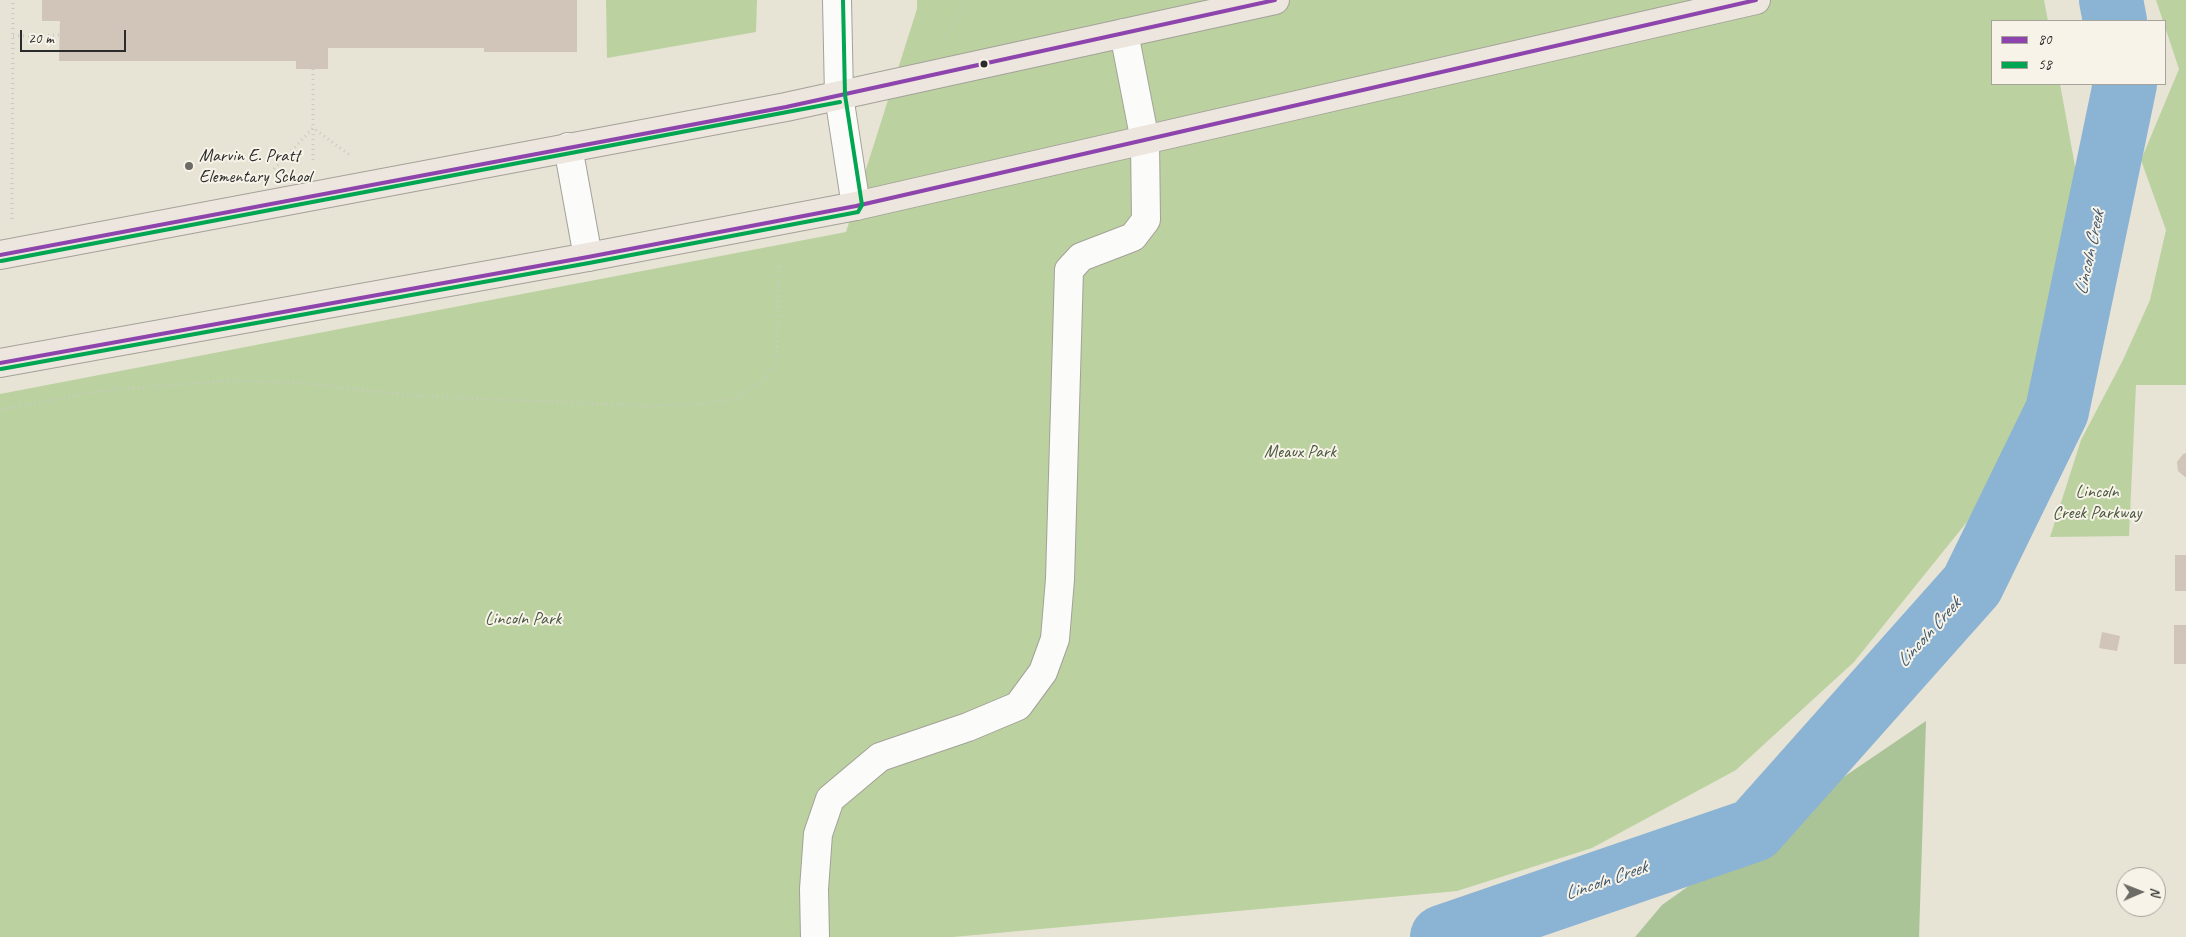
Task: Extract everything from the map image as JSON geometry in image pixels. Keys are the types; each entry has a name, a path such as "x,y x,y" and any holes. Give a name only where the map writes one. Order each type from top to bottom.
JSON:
{"main road":[{"path":"0,255 839,96 1275,0"},
{"path":"0,363 588,257 856,206 1144,141 1693,7 1756,0"}],"street":[{"path":"837,0 839,96 856,206"},
{"path":"815,937 814,889 818,834 830,799 880,757 968,727 1018,706 1043,672 1055,639 1060,579 1069,270 1081,257 1133,237 1146,220 1144,141 1124,33"},
{"path":"568,147 588,257"}],"path":[{"path":"12,220 13,0"},
{"path":"944,39 968,0"},
{"path":"13,36 59,35"},
{"path":"313,69 314,163"},
{"path":"313,128 351,156"},
{"path":"272,171 313,128"},
{"path":"0,410 99,391 220,380 292,382 419,396 650,406 703,404 727,400 736,398 762,381 777,360 779,262"}],"green space":[{"path":"606,0 757,0 756,32 607,58"},
{"name":"Meaux Park","path":"917,0 2044,0 2048,20 1991,20 1991,85 2060,85 2077,177 2066,316 2000,481 1854,662 1736,770 1592,848 1457,891 953,937 0,937 0,394 846,232 917,9"},
{"name":"Lincoln Creek Parkway","path":"2156,0 2186,0 2186,385 2136,385 2129,536 2050,537 2081,440 2123,360 2150,300 2166,230 2141,160 2179,69 2166,30 2166,20 2163,20"},
{"path":"1926,721 1919,937 1635,937 1662,905 1801,806"}],"building":[{"path":"42,0 577,0 577,52 484,52 484,48 328,48 328,69 296,69 296,61 59,61 60,21 42,21"},
{"path":"2186,453 2185,477 2178,471 2177,462"},
{"path":"2175,555 2186,555 2186,591 2175,591"},
{"path":"2174,625 2186,625 2186,664 2174,664"},
{"path":"2102,632 2120,636 2117,651 2099,648"}],"waterway":[{"name":"Lincoln Creek","path":"2111,0 2115,20"},
{"name":"Lincoln Creek","path":"1442,937 1754,830 1972,585 2057,411 2125,85"}],"transit line":[{"name":"58","path":"1,369 589,263 858,212 862,205 845,95 843,0"},
{"name":"80","path":"0,255 786,107 1275,0"},
{"name":"80","path":"0,363 588,257 856,206 1756,0"},
{"name":"58","path":"1,261 840,102"}],"place":[{"name":"Marvin E. Pratt Elementary School","path":"189,166"}],"park label":[{"name":"Lincoln Park","path":"523,619"}]}
